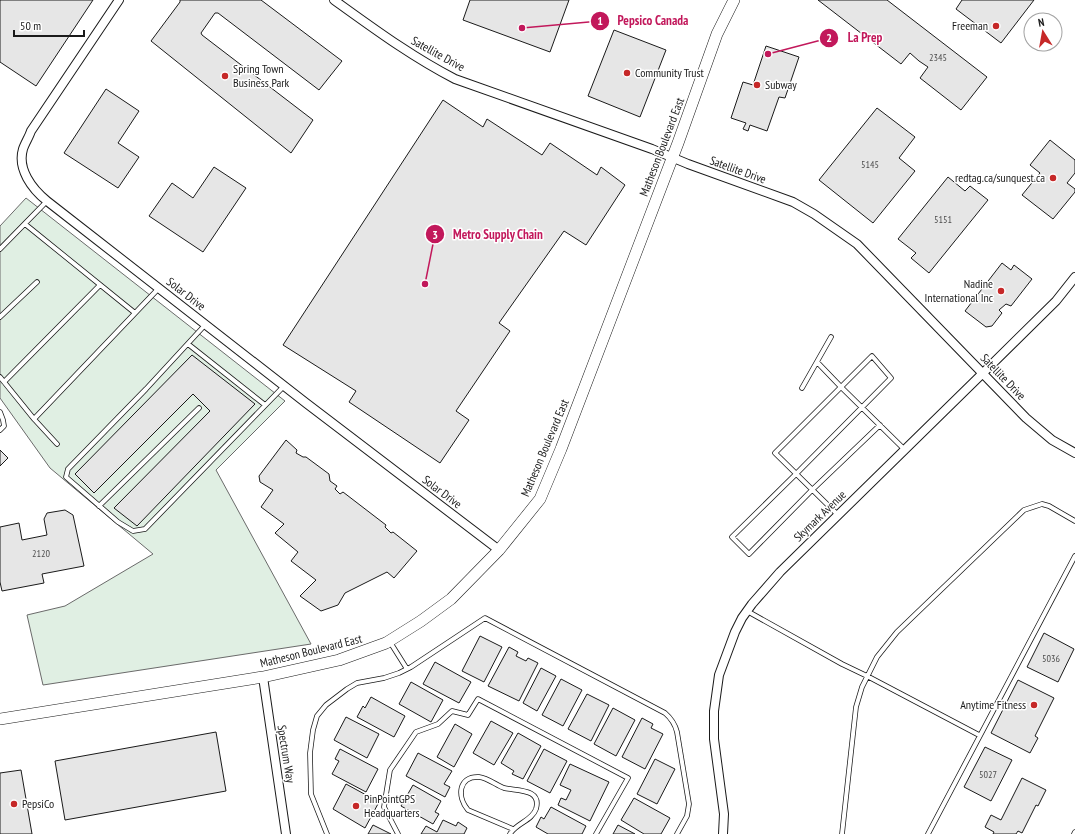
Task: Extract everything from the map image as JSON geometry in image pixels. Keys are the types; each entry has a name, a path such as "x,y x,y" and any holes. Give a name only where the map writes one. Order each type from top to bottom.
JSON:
{"street":[{"name":"Solar Drive","path":"119,0 31,131 23,150 22,162 26,177 40,195 47,201 284,386 499,550"},
{"name":"Satellite Drive","path":"334,0 405,50 439,71 456,79 652,149 672,158 794,202 857,244 1026,418 1052,440 1075,453"},
{"name":"Matheson Boulevard East","path":"0,719 263,677 339,660 389,641 421,621 451,599 499,550 540,499 561,449 678,143 717,34 734,0"},
{"name":"Skymark Avenue","path":"723,834 724,814 714,739 714,711 719,675 735,632 747,611 780,572 983,373 1056,300 1075,278"},
{"name":"Spectrum Way","path":"263,677 286,834"}],"lane":[{"path":"0,249 47,201"},
{"path":"25,224 135,313"},
{"path":"0,317 37,282"},
{"path":"4,382 100,285"},
{"path":"34,419 159,288"},
{"path":"206,324 146,389 68,468 66,477 118,522 133,531 145,529 284,386"},
{"path":"802,388 830,337"},
{"path":"188,344 265,405"},
{"path":"838,515 812,490 796,474 775,454 872,356 891,378 796,474 732,537 749,554 812,490 880,425"},
{"path":"817,362 905,450"},
{"path":"0,377 34,419 57,444"},
{"path":"99,506 199,408"},
{"path":"0,412 4,420 4,426 0,430"},
{"path":"842,834 856,707 877,657 897,632 1024,510 1042,504 1049,506 1075,521"},
{"path":"928,834 1075,556"},
{"path":"747,611 842,664 868,676 979,735"},
{"path":"327,834 310,794 310,753 313,730 317,716 326,705 357,683 384,678 407,669 485,618 665,713 671,718 675,725 688,791 689,804 687,816 677,834"},
{"path":"389,641 407,669"},
{"path":"398,834 384,808 390,770 416,732 438,724 452,711 468,715 478,699 628,778 596,834"},
{"path":"510,834 513,829 534,814 537,805 533,795 530,792 500,787 478,777 468,780 464,784 460,793 464,805 468,810 513,829"}],"green space":[{"path":"26,198 285,401 216,470 311,644 43,685 27,615 65,606 153,554 50,468 0,398 0,226"}],"building":[{"path":"0,0 93,0 36,86 0,62"},
{"name":"Spring Town Business Park","path":"180,0 261,0 342,61 319,90 218,13 215,13 201,33 313,120 291,153 151,41"},
{"path":"470,0 569,0 550,52 463,20"},
{"path":"818,0 887,0 987,77 961,110 920,78 928,67 910,53 901,64"},
{"name":"Freeman","path":"962,0 1034,0 1025,12 1023,12 1023,14 1001,43 956,9"},
{"name":"Community Trust","path":"614,30 666,50 640,117 588,96"},
{"path":"766,46 799,57 785,98 779,97 767,131 750,125 748,131 743,129 746,123 731,118 743,82 753,85"},
{"path":"106,89 139,111 118,143 139,157 118,188 64,153"},
{"path":"443,100 483,127 487,119 542,155 550,143 597,175 601,167 625,185 586,245 564,231 499,323 510,331 456,411 469,420 440,463 349,402 356,391 283,345"},
{"path":"877,108 915,137 899,158 915,171 873,223 819,180"},
{"name":"redtag.ca/sunquest.ca","path":"1050,140 1075,160 1075,173 1067,183 1075,189 1075,192 1053,219 1022,195 1040,173 1030,165"},
{"path":"214,167 246,188 203,252 149,216 172,183 193,198"},
{"path":"948,177 965,191 970,186 988,200 929,273 911,258 916,253 898,239"},
{"name":"Nadine International Inc","path":"1002,263 1011,270 1014,265 1032,279 1011,306 1006,304 999,310 1002,313 992,326 986,327 965,311"},
{"path":"192,355 255,404 137,526 114,508 210,411 193,394 94,493 75,474"},
{"path":"286,440 297,450 296,453 306,457 329,474 330,481 337,486 335,489 340,494 343,492 386,525 385,527 391,533 393,532 417,551 394,578 387,572 345,593 338,605 321,611 300,596 316,580 291,561 298,552 275,533 284,524 261,507 273,490 260,482 259,476"},
{"path":"0,450 8,458 0,466"},
{"path":"65,510 73,515 84,566 42,574 44,583 2,591 0,582 0,527 19,523 22,540 47,535 44,519 47,513"},
{"path":"1044,633 1074,649 1058,682 1027,667"},
{"path":"480,636 502,647 484,682 462,671"},
{"path":"509,647 518,652 516,656 526,661 528,658 538,663 519,701 488,686"},
{"path":"435,662 471,682 459,703 423,684"},
{"path":"541,668 556,676 537,711 523,703"},
{"path":"561,679 582,690 563,726 542,715"},
{"path":"1018,680 1054,698 1035,736 1038,738 1030,753 991,733"},
{"path":"411,682 443,700 431,722 399,704"},
{"path":"587,694 609,705 591,741 568,729"},
{"path":"371,697 405,716 394,737 357,717 363,706 365,708"},
{"path":"613,708 635,720 616,756 594,744"},
{"path":"346,717 379,734 367,758 334,740"},
{"path":"642,718 653,724 651,728 663,734 645,769 622,757"},
{"path":"491,721 513,733 494,765 473,753"},
{"path":"455,724 472,734 454,767 437,757"},
{"path":"216,732 226,791 65,820 55,761"},
{"path":"518,733 541,746 523,779 512,774 514,771 501,763"},
{"path":"985,747 1012,760 991,801 964,787"},
{"path":"340,749 378,769 366,792 332,774 339,761 335,759"},
{"path":"544,749 567,761 550,793 527,781"},
{"path":"418,753 452,771 444,784 450,787 445,797 406,776"},
{"path":"655,759 675,769 657,804 637,794"},
{"path":"570,764 609,782 590,821 558,805 561,798 566,800 571,790 560,785"},
{"name":"PepsiCo","path":"21,770 32,834 0,834 0,773"},
{"path":"1022,778 1046,790 1038,806 1036,805 1022,833 1018,831 1016,834 993,834 994,832 985,827 991,815 1001,820"},
{"name":"PinPointGPS Headquarters","path":"346,784 379,802 365,828 333,809"},
{"path":"413,785 441,801 435,812 439,814 433,824 401,806"},
{"path":"634,798 670,818 661,834 644,834 621,820"},
{"path":"551,807 586,826 582,834 548,834 536,827 541,817 544,819"},
{"path":"443,820 456,826 458,822 467,828 464,834 421,834 426,826 437,832"},
{"path":"373,825 391,834 368,834"},
{"path":"618,825 635,834 613,834"}],"place":[{"name":"Freeman","path":"996,26"},
{"name":"Pepsico Canada","path":"522,28"},
{"name":"La Prep","path":"768,54"},
{"name":"Community Trust","path":"627,73"},
{"name":"Spring Town Business Park","path":"225,76"},
{"name":"Subway","path":"757,85"},
{"name":"redtag.ca/sunquest.ca","path":"1053,178"},
{"name":"Metro Supply Chain","path":"425,284"},
{"name":"Nadine International Inc","path":"1001,291"},
{"name":"Anytime Fitness","path":"1034,705"},
{"name":"PepsiCo","path":"14,804"},
{"name":"PinPointGPS Headquarters","path":"356,806"}]}
